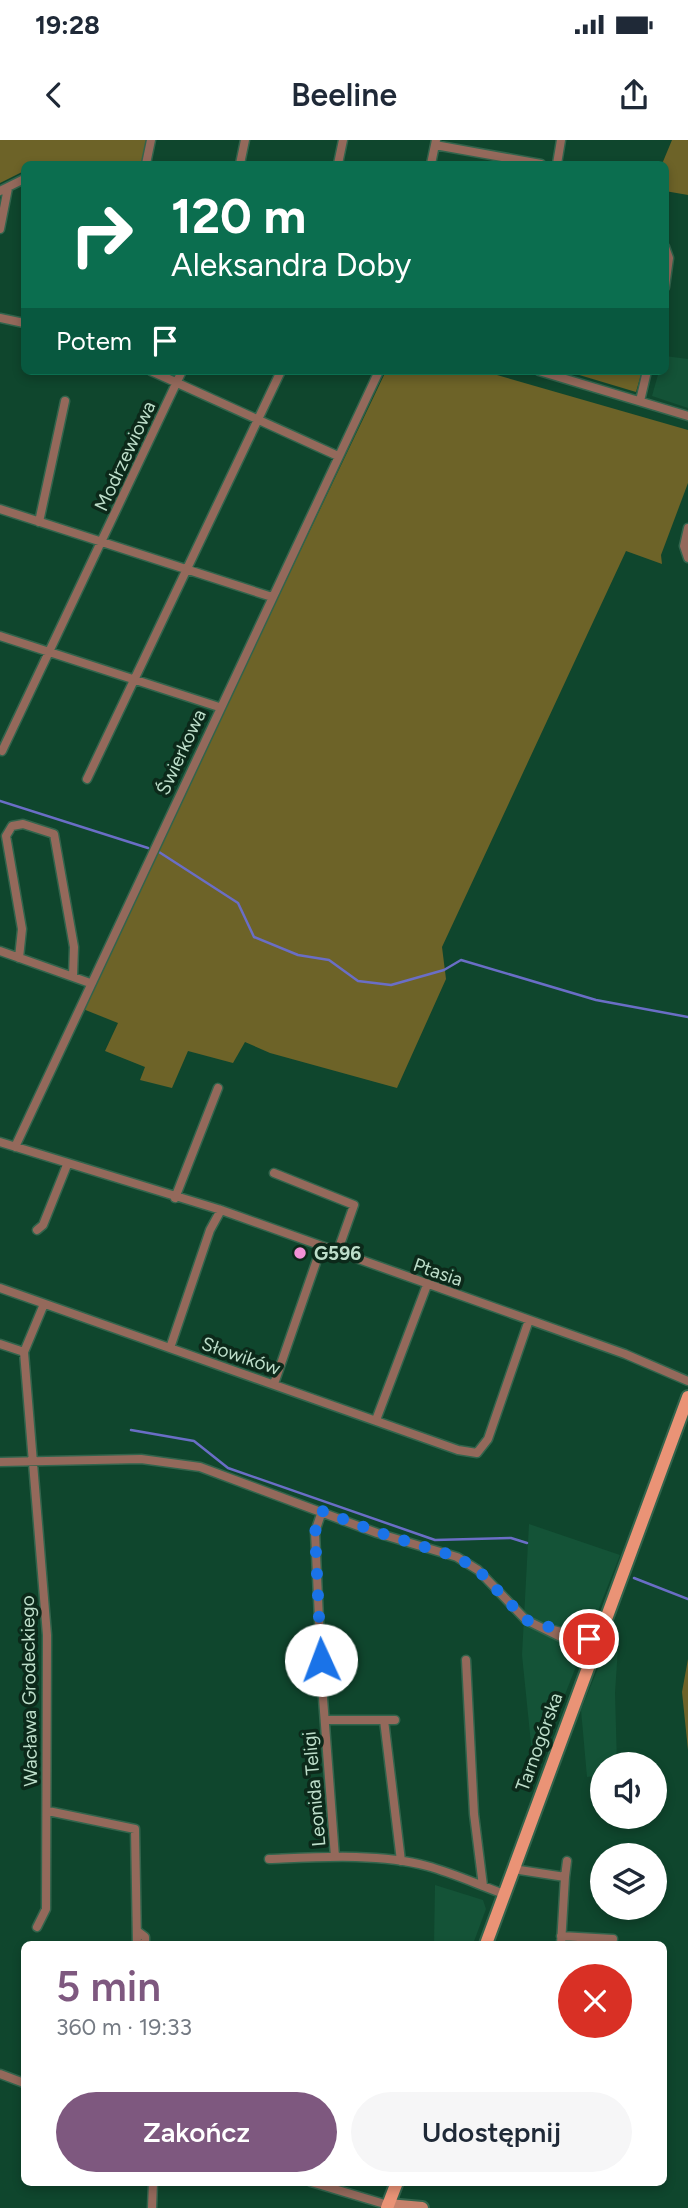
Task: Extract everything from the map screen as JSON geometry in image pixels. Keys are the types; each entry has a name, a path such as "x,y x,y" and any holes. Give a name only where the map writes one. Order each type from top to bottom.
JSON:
{"main road":[{"name":"Tarnogórska","path":"487,1941 688,1396"},
{"path":"388,2207 396,2186"}],"street":[{"path":"147,161 151,140"},
{"path":"241,161 245,140"},
{"path":"339,161 343,140"},
{"path":"558,161 561,140"},
{"path":"432,161 436,142 527,161"},
{"path":"0,229 4,190 21,181"},
{"path":"0,318 21,322"},
{"name":"Modrzewiowa","path":"160,375 338,456"},
{"name":"Modrzewiowa","path":"2,751 180,375"},
{"path":"87,779 279,375"},
{"name":"Świerkowa","path":"15,1147 219,707 377,375"},
{"path":"552,375 688,416"},
{"path":"640,401 646,375"},
{"path":"39,522 65,401"},
{"path":"0,509 272,597"},
{"path":"688,528 684,546 688,558"},
{"path":"0,636 219,707"},
{"path":"19,958 22,929 6,836 12,826 23,824 54,834 74,947 73,976"},
{"path":"0,951 90,983"},
{"path":"175,1198 218,1088"},
{"name":"Ptasia","path":"0,1142 66,1165 221,1210 321,1248 636,1358 688,1381"},
{"path":"37,1230 43,1225 66,1165"},
{"path":"274,1173 354,1205 337,1253"},
{"path":"170,1348 206,1241 221,1210"},
{"path":"274,1384 321,1248"},
{"path":"376,1420 427,1285"},
{"name":"Słowików","path":"0,1288 458,1450 477,1453 488,1438 529,1320"},
{"path":"0,1344 24,1352 44,1304"},
{"name":"Wacława Grodeckiego","path":"24,1352 47,1636 46,1909 37,1927"},
{"path":"0,1462 141,1459 180,1463 457,1557 478,1570 514,1611 526,1620 589,1639 594,1647"},
{"name":"Leonida Teligi","path":"322,1511 315,1532 324,1720 335,1857"},
{"path":"466,1660 474,1814 483,1886"},
{"path":"324,1720 395,1720"},
{"path":"384,1720 401,1861"},
{"path":"48,1811 135,1829 137,1941"},
{"path":"269,1859 335,1857 401,1861 427,1866 504,1894"},
{"path":"567,1861 561,1940 613,1941"},
{"path":"513,1869 565,1877"},
{"path":"137,1931 145,1937 145,1941"},
{"path":"0,2074 21,2082"},
{"path":"152,2208 153,2186"},
{"path":"323,2186 388,2207 422,2208"}],"shaded area":[{"path":"0,140 147,140 143,161 21,161 21,172 0,183"},
{"path":"672,140 688,140 688,195 669,192 669,161 663,161"},
{"path":"669,357 688,359 688,408 652,396 658,375 669,375"},
{"path":"384,375 497,375 688,430 688,483 661,555 662,564 626,551 442,947 446,979 397,1088 270,1053 245,1042 233,1063 188,1051 172,1088 140,1080 145,1067 105,1051 118,1023 83,1009"},
{"path":"579,375 641,375 636,392"},
{"path":"529,1524 620,1555 534,1773 522,1655"},
{"path":"607,1646 618,1648 615,1693 617,1752 590,1752 590,1777 587,1777 581,1710"},
{"path":"688,1659 688,1750 682,1692"},
{"path":"435,1885 483,1900 486,1909 474,1941 434,1941"}],"waterway":[{"path":"0,801 148,848"},
{"path":"159,852 238,903 254,937 298,955 329,960 358,981 391,985 444,970 461,960 596,1000 688,1017"},
{"path":"131,1430 194,1441 228,1468 435,1540 511,1538 527,1543"},
{"path":"634,1578 688,1599"}],"place":[{"name":"G596","path":"300,1253"}],"route":[{"path":"321,1660 315,1532 322,1511 470,1563 514,1611 526,1620 589,1639"}]}
